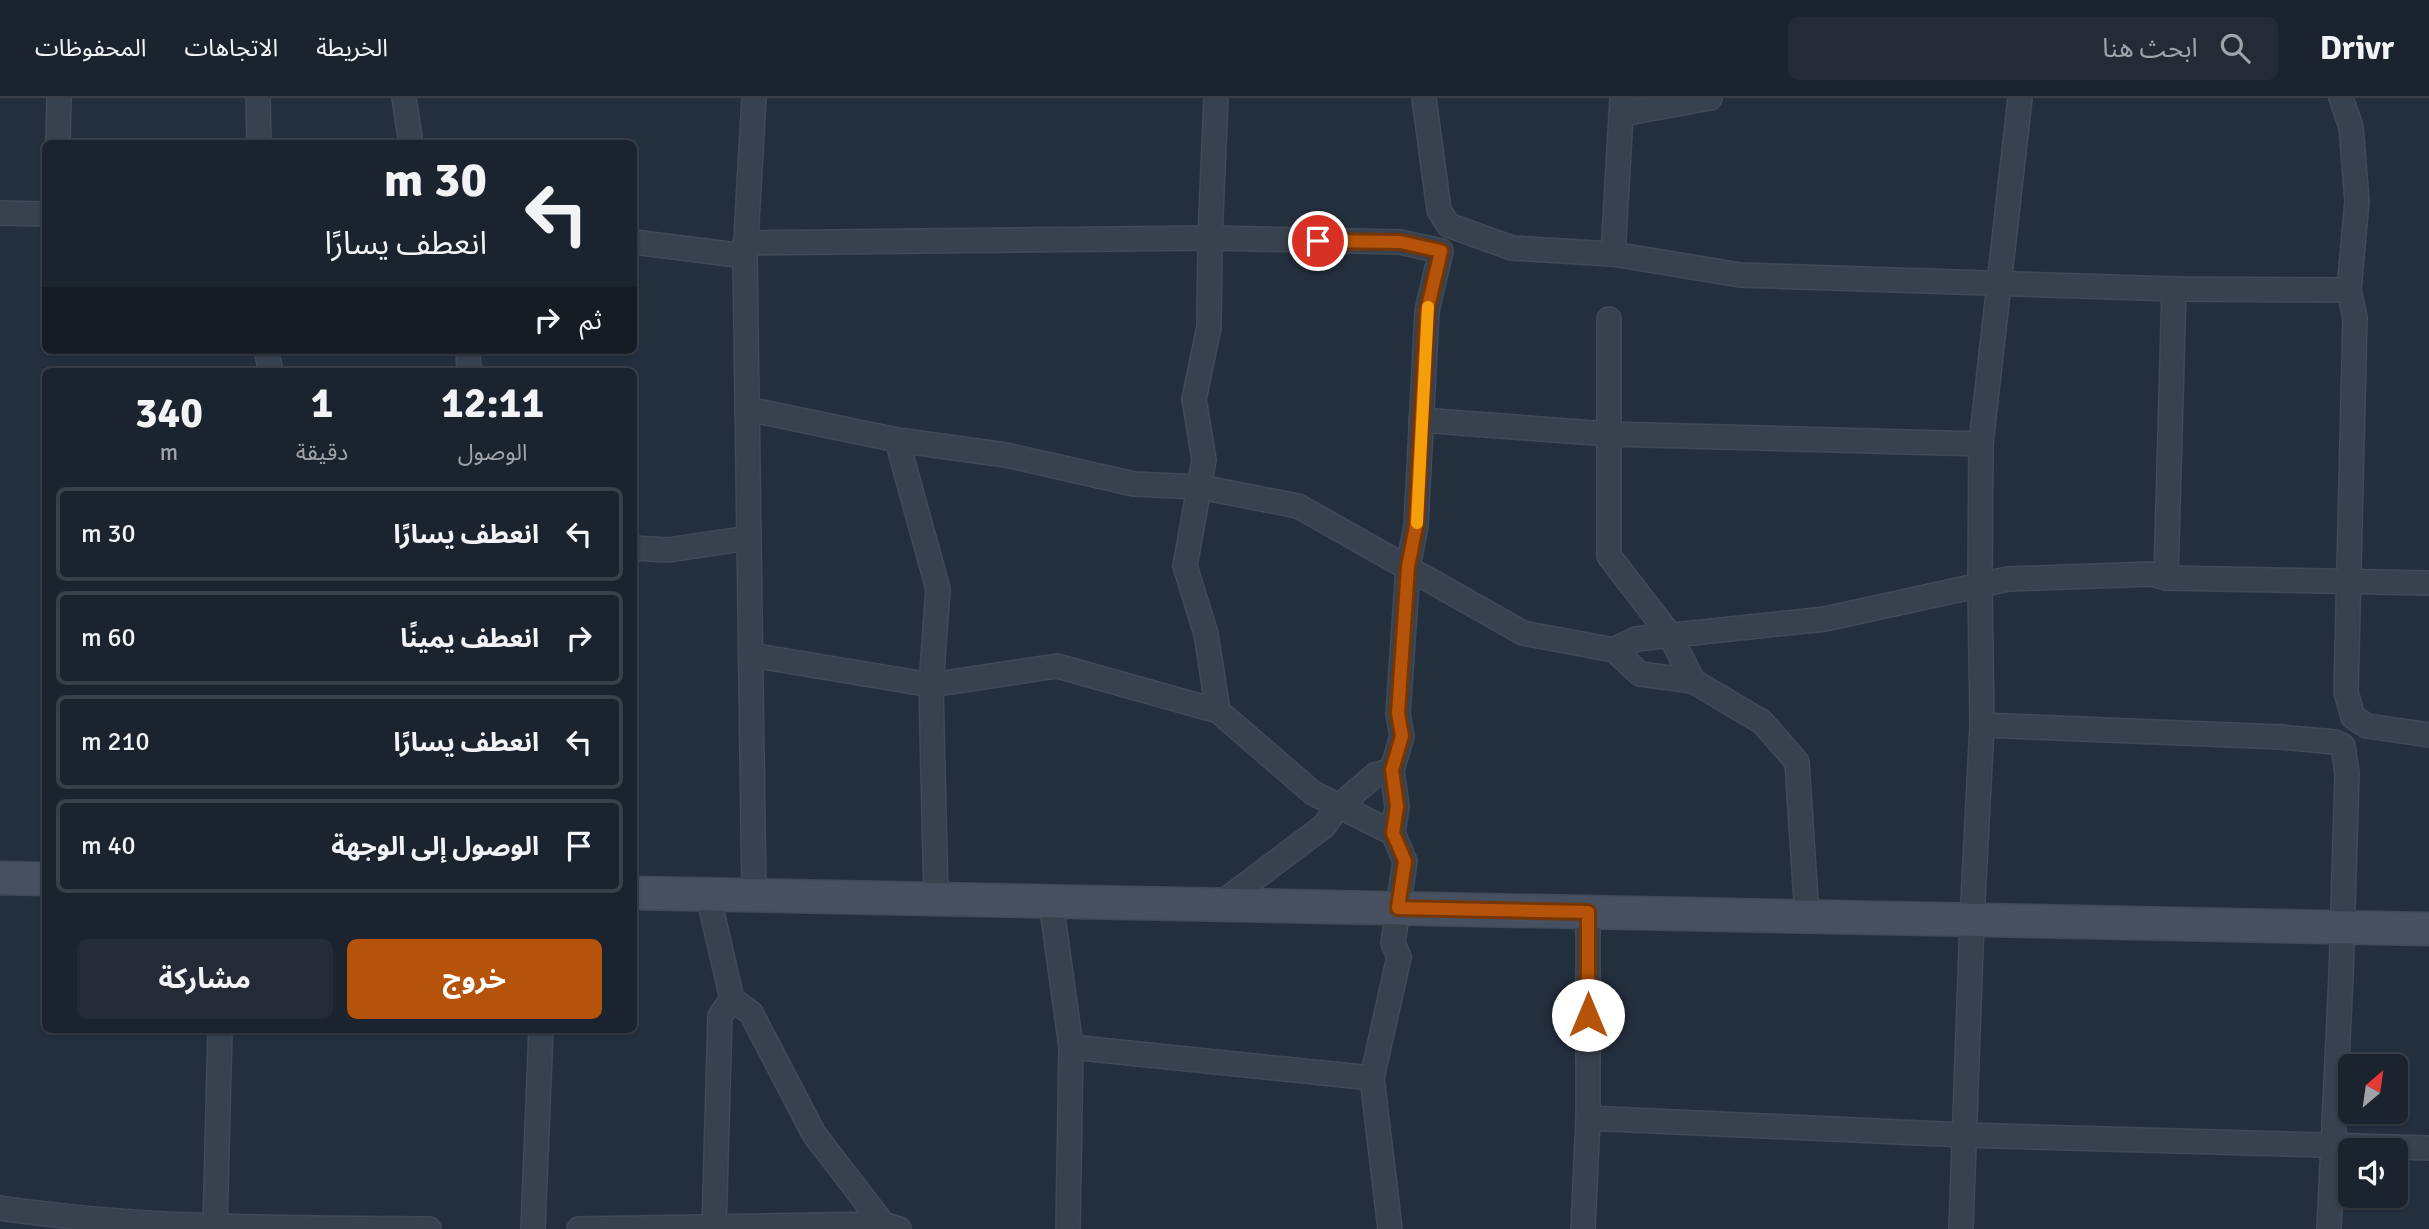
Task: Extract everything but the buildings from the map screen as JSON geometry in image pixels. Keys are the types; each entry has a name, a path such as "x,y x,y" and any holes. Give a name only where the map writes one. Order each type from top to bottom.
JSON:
{"main road":[{"path":"0,878 42,879"},
{"path":"637,893 2429,929"}],"street":[{"path":"58,140 60,98"},
{"path":"258,98 258,140"},
{"path":"404,98 410,140"},
{"path":"754,98 745,249 754,896"},
{"path":"1216,98 1209,238 1209,327 1194,399 1204,460 1185,566 1206,634 1218,711"},
{"path":"1424,98 1439,210 1448,225 1512,248 1613,254 1740,275 2174,289 2349,290"},
{"path":"1613,254 1622,106 1710,98"},
{"path":"1961,1229 1982,725 1979,586 1981,444 2020,98"},
{"path":"2341,98 2351,127 2357,201 2349,290 2355,318 2346,692 2353,717 2367,726 2429,735"},
{"path":"0,213 42,214"},
{"path":"637,243 745,249 1209,238 1400,242 1441,251 1427,311 1416,526 1408,567 1398,713 1402,736 1392,770 1397,806 1393,833 1405,861 1392,943 1399,957 1373,1078 1390,1229"},
{"path":"2166,578 2174,289"},
{"path":"1609,319 1609,556 1670,635 1693,681"},
{"path":"747,408 897,440 1006,454 1134,484 1200,487 1298,506 1523,633 1614,650 1640,674 1693,681 1762,722 1797,761 1807,917"},
{"path":"1421,420 1608,435 1981,444"},
{"path":"897,440 938,589 931,685 936,900"},
{"path":"637,548 668,550 749,538"},
{"path":"1614,650 1636,639 1825,619 2008,579 2152,574 2166,578 2429,583"},
{"path":"751,655 931,685 1057,666 1218,711 1313,793 1393,833"},
{"path":"1982,725 2281,737 2335,742 2343,746 2347,773 2329,1229"},
{"path":"1219,905 1324,826 1338,807 1375,775 1392,770"},
{"path":"708,895 732,999 751,1013 814,1134 891,1227"},
{"path":"1051,902 1071,1048 1068,1229"},
{"path":"1583,1229 1588,1118 1588,912"},
{"path":"714,1228 720,1016 732,999"},
{"path":"215,1229 220,1033"},
{"path":"533,1229 541,1033"},
{"path":"1071,1048 1373,1078"},
{"path":"1588,1118 1964,1135 2429,1148"},
{"path":"0,1208 49,1215 215,1229 429,1229"},
{"path":"579,1229 891,1227"}],"slow traffic":[{"path":"1417,523 1428,307"}],"route":[{"path":"1318,241 1400,242 1441,251 1427,311 1416,526 1408,567 1398,713 1402,736 1392,770 1397,806 1393,833 1405,861 1398,908 1588,912 1588,1015"}]}
